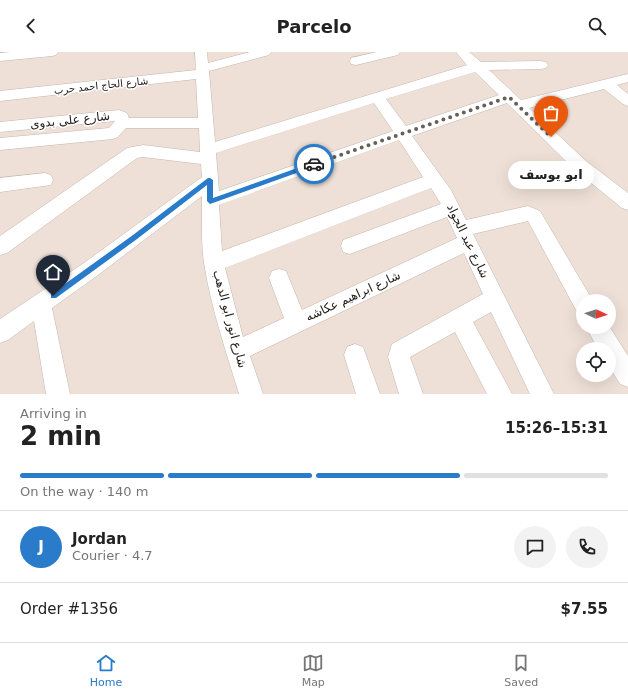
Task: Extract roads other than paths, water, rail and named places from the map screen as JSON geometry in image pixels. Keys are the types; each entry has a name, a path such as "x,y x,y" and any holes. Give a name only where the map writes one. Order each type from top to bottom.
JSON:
{"street":[{"path":"0,57 52,52"},
{"name":"شارع الحاج احمد حرب","path":"0,96 201,65 265,52"},
{"path":"356,62 394,52"},
{"path":"462,52 580,165 628,203"},
{"name":"شارع انور ابو الدهب","path":"201,65 210,180 211,231 214,263 237,351 251,394"},
{"path":"0,247 133,152 208,155 377,97 478,67 541,65"},
{"path":"210,201 403,133 513,102 607,84 628,78"},
{"path":"607,84 628,100"},
{"name":"شارع عبد الجواد","path":"377,97 435,179 452,207 542,394"},
{"name":"شارع على بدوى","path":"0,127 118,115 122,117 122,123 206,123"},
{"path":"0,144 113,133 118,130 122,123"},
{"path":"214,263 435,179"},
{"path":"0,185 45,180"},
{"path":"0,332 41,305 135,237 210,180"},
{"path":"350,246 452,207"},
{"name":"شارع ابراهيم عكاشه","path":"237,351 297,323 465,235 528,213 534,216 578,294"},
{"path":"279,278 297,323"},
{"path":"411,394 399,357 400,352 495,299"},
{"path":"41,305 58,394"},
{"path":"459,318 500,394"},
{"path":"601,334 628,376"},
{"path":"355,355 368,394"}],"place":[{"name":"ابو يوسف","path":"551,137"}]}
